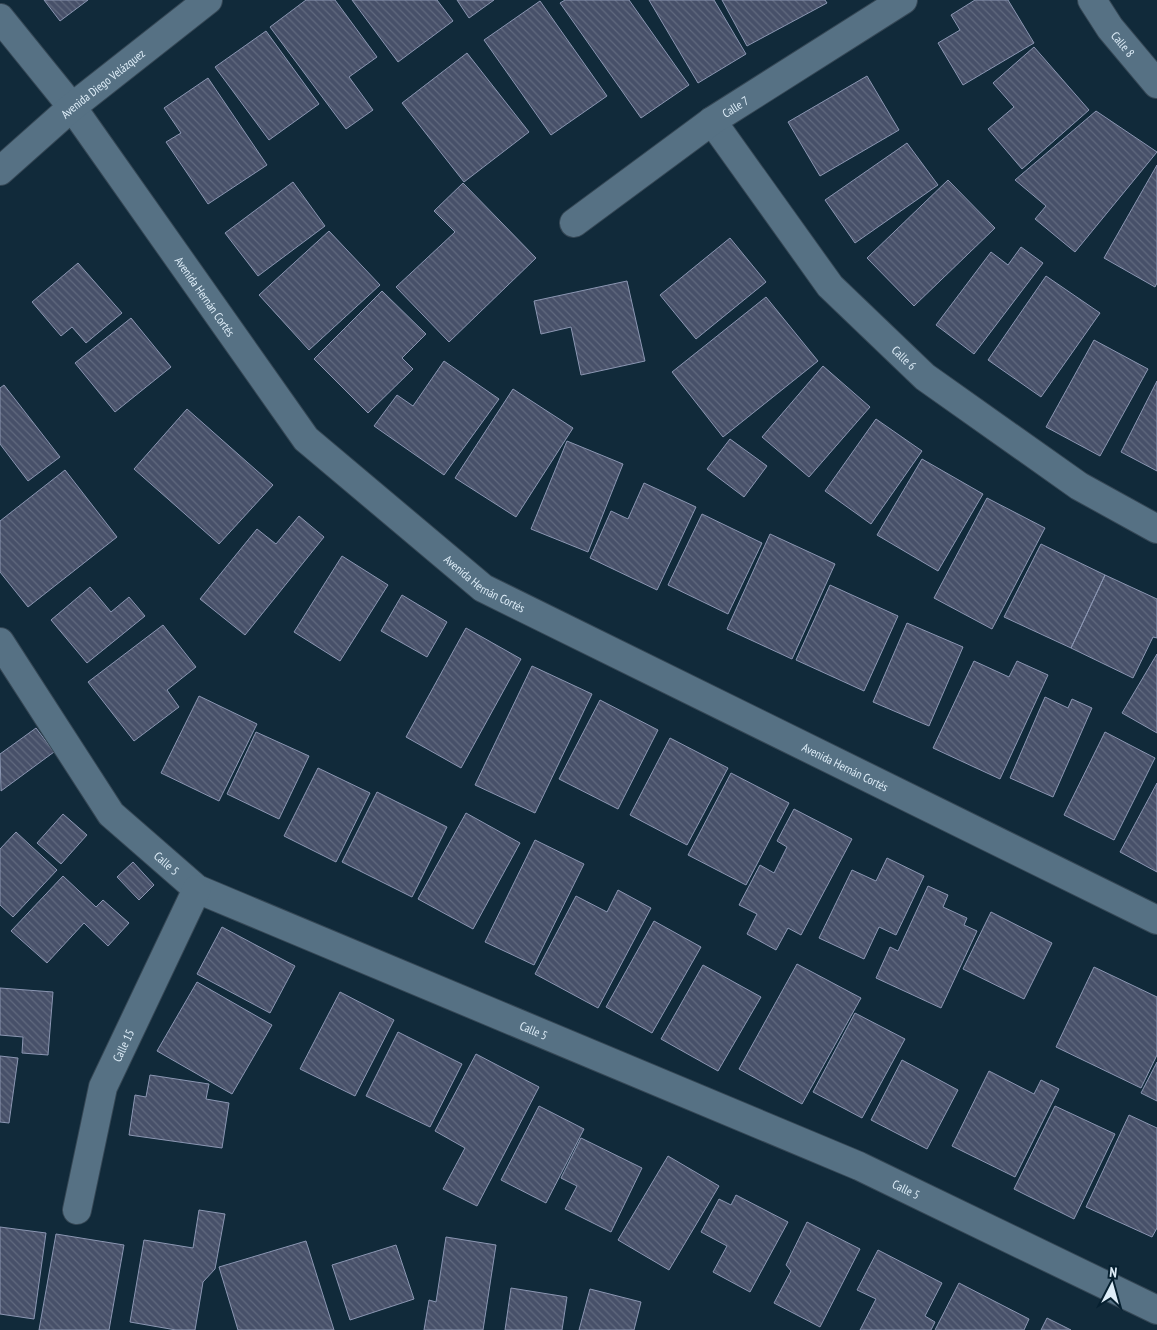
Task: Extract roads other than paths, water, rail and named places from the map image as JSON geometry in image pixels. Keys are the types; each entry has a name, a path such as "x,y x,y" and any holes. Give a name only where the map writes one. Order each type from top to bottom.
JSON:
{"street":[{"name":"Avenida Diego Velázquez","path":"0,172 72,107 208,0"},
{"name":"Calle 7","path":"574,223 712,121 903,0"},
{"name":"Calle 8","path":"1092,0 1110,28 1157,84"},
{"name":"Avenida Hernán Cortés","path":"0,18 72,107 306,440 483,588 1157,920"},
{"name":"Calle 6","path":"712,121 830,286 925,377 1079,486 1157,529"},
{"name":"Calle 5","path":"0,642 111,814 197,890 858,1166 1157,1310"},
{"name":"Calle 15","path":"77,1210 103,1087 197,890"}]}
